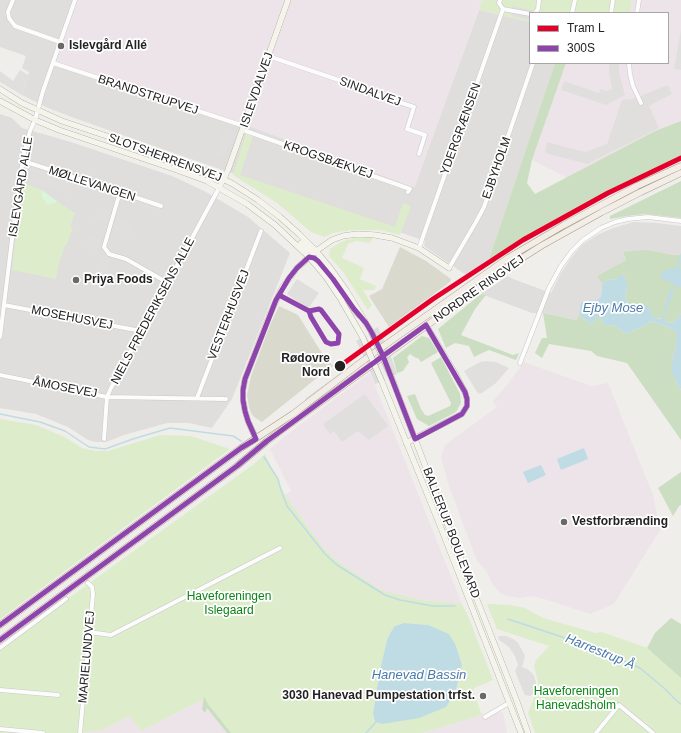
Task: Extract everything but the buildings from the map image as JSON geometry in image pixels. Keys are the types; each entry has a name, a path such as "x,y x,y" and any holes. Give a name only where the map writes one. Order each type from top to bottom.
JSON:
{"main road":[{"name":"NORDRE RINGVEJ","path":"0,625 230,456 293,414 364,360 508,258 564,225 630,190 681,166"},
{"name":"NORDRE RINGVEJ","path":"0,640 237,466 280,431 508,267 602,212 681,173"}],"street":[{"path":"13,0 8,12 9,18 15,26 60,42"},
{"name":"ISLEVGÅRD ALLE","path":"0,337 23,161 30,131 75,0"},
{"name":"ISLEVDALVEJ","path":"219,188 228,170 288,0"},
{"path":"500,0 499,3 504,9 529,14"},
{"path":"536,12 540,0"},
{"path":"572,12 575,0"},
{"path":"611,12 614,0"},
{"path":"636,12 639,0"},
{"name":"YDERGRÆNSEN","path":"419,248 504,9"},
{"name":"SINDALVEJ","path":"268,56 414,107 407,129 425,135 419,154"},
{"name":"BRANDSTRUPVEJ","path":"53,63 243,128"},
{"name":"EJBYHOLM","path":"448,268 484,207 533,64"},
{"path":"629,64 633,86 641,103"},
{"name":"SLOTSHERRENSVEJ","path":"0,89 22,103 62,121 181,161 224,179 258,200 280,217 316,250 339,279 372,333"},
{"name":"SLOTSHERRENSVEJ","path":"0,101 35,120 59,130 207,181 247,204 287,235 309,257 326,277 363,338"},
{"name":"KROGSBÆKVEJ","path":"243,128 410,188 408,192"},
{"name":"MØLLEVANGEN","path":"23,161 161,206"},
{"name":"NIELS FREDERIKSENS ALLE","path":"104,439 107,397 111,388 219,188"},
{"path":"120,192 104,247 109,254 126,259 168,282"},
{"name":"SLOTSHERRENSVEJ","path":"264,216 275,221 305,248 309,250 316,250"},
{"path":"520,363 549,288 561,266 572,251 583,240 601,228 628,218 648,217 681,221"},
{"name":"VESTERHUSVEJ","path":"197,398 261,231"},
{"path":"256,439 245,411 243,400 245,379 276,300 289,278 297,268 316,250 332,240 343,236 357,234 375,235 392,238 419,248 448,268"},
{"name":"SLOTSHERRENSVEJ","path":"309,257 318,261 366,323"},
{"name":"MOSEHUSVEJ","path":"4,305 141,331"},
{"path":"406,442 415,439 462,414 467,406 467,399 453,370 426,325"},
{"name":"BALLERUP BOULEVARD","path":"372,333 391,376 528,733"},
{"name":"BALLERUP BOULEVARD","path":"363,338 443,533 521,733"},
{"name":"ÅMOSEVEJ","path":"0,374 107,397 226,399"},
{"path":"89,632 111,635 280,548"},
{"name":"MARIELUNDVEJ","path":"80,733 93,594 92,588 88,583"},
{"path":"0,648 66,599"},
{"path":"0,690 58,695"},
{"path":"485,717 509,703"},
{"path":"596,733 619,705 653,733"},
{"path":"0,729 43,733"}],"shaded area":[{"path":"0,0 78,0 56,62 238,122 414,187 479,10 529,22 529,64 555,64 489,259 466,275 424,246 425,241 48,108 22,95 29,72 22,68 26,56 0,47"},
{"path":"78,0 482,0 415,187 238,122 56,63"},
{"path":"632,0 681,0 681,121 655,131 567,178 532,160 566,64 669,64 669,12 630,12"},
{"path":"512,6 539,12 529,12 529,20 512,16"},
{"path":"681,30 681,70 674,69"},
{"path":"609,64 619,64 619,73 625,95 606,105 561,90 564,81 599,93 600,89 607,91 612,89"},
{"path":"20,70 28,75 22,95 0,82 0,71 13,81"},
{"path":"668,85 672,94 649,106 659,128 587,164 545,153 547,142 586,152 607,144 622,100 633,99"},
{"path":"0,114 12,118 22,128 71,142 172,176 206,192 248,217 290,253 232,399 212,428 189,423 167,423 124,435 106,442 96,442 88,440 68,427 36,414 0,408"},
{"path":"225,128 235,132 223,159 215,156"},
{"path":"33,167 74,181 70,195 29,181"},
{"path":"77,181 116,194 115,197 76,184"},
{"path":"124,197 158,209 157,212 123,200"},
{"path":"97,208 111,212 107,223 93,218"},
{"path":"116,218 134,224 130,236 112,229"},
{"path":"634,222 681,226 681,255 623,253 626,260 597,276 602,284 601,297 596,300 586,301 580,308 579,315 576,320 543,313 532,313 481,294 508,276 551,293 561,273 582,245 597,235 613,228"},
{"path":"90,234 96,236 96,239 101,241 97,251 86,247"},
{"path":"400,247 426,261 451,279 450,282 389,327 369,296 382,289"},
{"path":"100,254 111,258 105,274 95,270"},
{"path":"297,279 319,293 308,309 287,294"},
{"path":"279,306 298,315 323,355 333,366 262,422 251,413 247,395 251,376 270,325"},
{"path":"480,362 496,362 509,368 496,383 479,394 464,371"},
{"path":"524,362 591,386 608,383 653,495 660,530 614,604 590,614 533,596 519,598 506,596 499,592 493,585 486,571 477,561 450,489 441,457 445,445 497,407 493,401"},
{"path":"370,373 462,604 421,600 381,590 337,561 321,545 285,495 291,491 270,449 293,430"},
{"path":"365,394 388,426 369,440 358,431 342,442 334,431 330,434 323,424"},
{"path":"498,636 506,636 518,643 525,656 522,667 532,673 536,682 532,695 525,695 515,671 518,665 515,656 509,647 499,640"},
{"path":"204,699 230,733 82,733 103,730 129,716 141,731"},
{"path":"503,712 507,733 422,733 482,715"}],"green space":[{"path":"482,0 632,0 630,12 529,12 529,22 479,10"},
{"path":"555,64 566,64 532,160 527,183 535,194 655,131 681,121 681,157 664,164 574,210 489,259"},
{"path":"246,134 253,136 240,175 395,227 403,203 411,206 400,235 380,230 351,230 333,233 324,237 311,232 277,203 233,175"},
{"path":"681,181 681,218 645,214 610,219 610,216"},
{"path":"22,182 42,190 42,198 48,205 58,202 75,213 70,227 73,228 59,263 56,279 12,270"},
{"path":"42,190 58,202 48,205 42,198"},
{"path":"354,238 373,238 370,243 356,241 348,244 342,258 364,268 360,279 376,286 374,290 363,290 372,305 368,310 343,272 329,256 330,249 341,242"},
{"path":"645,250 681,255 681,314 675,322 668,323 664,319 654,318 627,303 625,297 627,281 623,275 617,279 607,280 602,284 597,276 626,260 623,252"},
{"path":"481,294 486,295 475,309 461,335 513,355 519,353 516,360 489,350 474,357 469,346 455,343 446,348 438,329"},
{"path":"543,313 576,320 579,315 591,324 594,323 596,317 599,317 606,326 613,325 626,334 646,325 651,321 676,331 676,346 672,362 675,380 681,390 681,440 627,363 597,356 591,351 549,344 542,358 535,353 542,338 547,338"},
{"path":"422,336 429,338 438,352 421,362 418,358 410,354 407,357 409,362 403,371 397,373 393,358"},
{"path":"441,357 460,394 461,403 456,412 429,426 417,419 407,396 415,394 421,409 425,415 428,416 450,406 451,403 431,363"},
{"path":"0,419 36,425 65,437 82,448 96,451 108,451 160,435 191,436 230,449 0,619"},
{"name":"Haveforeningen Islegaard","path":"265,454 285,495 321,545 337,561 381,590 421,600 462,604 493,680 474,688 473,691 482,715 422,733 230,733 204,699 141,731 129,716 103,730 82,733 0,733 0,648 254,464","holes":["404,623 428,625 456,646 462,665 453,696 373,719 380,670 387,640 395,626"]},
{"path":"681,472 681,505 673,516 658,488"},
{"name":"Haveforeningen Hanevadsholm","path":"487,604 510,605 525,608 543,618 596,633 602,632 647,648 681,678 681,733 535,733 528,713 538,682 534,666 536,660 549,646 497,629"},
{"path":"671,618 681,624 681,678 647,648 655,633"},
{"path":"204,697 231,733 227,733 207,708 205,713 202,709"}],"water":[{"path":"681,253 679,268 681,270 681,287 678,288 660,276 668,269 676,268"},
{"name":"Ejby Mose","path":"623,275 627,281 625,297 627,303 634,308 639,305 648,306 654,318 662,319 670,289 673,290 674,293 664,319 668,323 675,322 681,314 681,390 671,370 676,346 676,331 651,321 646,325 626,334 613,325 606,326 599,317 596,317 594,323 591,324 579,315 581,303 596,300 601,297 602,284 607,280 617,279"},
{"path":"584,448 588,459 561,470 557,459"},
{"path":"541,465 546,475 528,483 523,472"},
{"name":"Hanevad Bassin","path":"404,623 428,625 449,634 456,646 462,665 457,686 446,707 419,718 382,724 376,722 373,713 380,670 387,640 391,632 395,626"}],"pier":[{"path":"378,327 397,374 388,379 368,333"},
{"path":"366,335 385,380 375,384 356,341"}],"waterway":[{"name":"Harrestrup Å","path":"0,414 40,422 65,431 89,447 105,449 170,428 233,436 241,441"},
{"name":"Harrestrup Å","path":"264,457 278,479 287,506 325,554 337,565 385,595 400,600 433,606 455,606"},
{"name":"Harrestrup Å","path":"508,619 586,645 640,668 681,704"},
{"path":"366,733 376,722"}],"tram line":[{"name":"L","path":"340,366 433,299 523,240 608,193 681,158"},
{"path":"306,399 344,371"}],"transit line":[{"name":"300S","path":"0,625 241,448 256,439 245,411 243,400 245,379 276,300 289,278 309,257 318,261 366,323 383,356"},
{"name":"300S","path":"279,295 309,311"},
{"name":"300S","path":"319,309 339,334 338,343 331,344 326,342 311,317 309,311 319,309"},
{"name":"300S","path":"426,325 465,392 467,406 462,414 415,439 383,356 426,325"},
{"name":"300S","path":"0,640 237,466 267,441 383,356"}],"place":[{"name":"Islevgård Allé","path":"61,46"},
{"name":"Priya Foods","path":"76,280"},
{"name":"Rødovre Nord","path":"340,366"},
{"name":"Vestforbrænding","path":"564,522"},
{"name":"3030 Hanevad Pumpestation trfst.","path":"483,696"}]}
